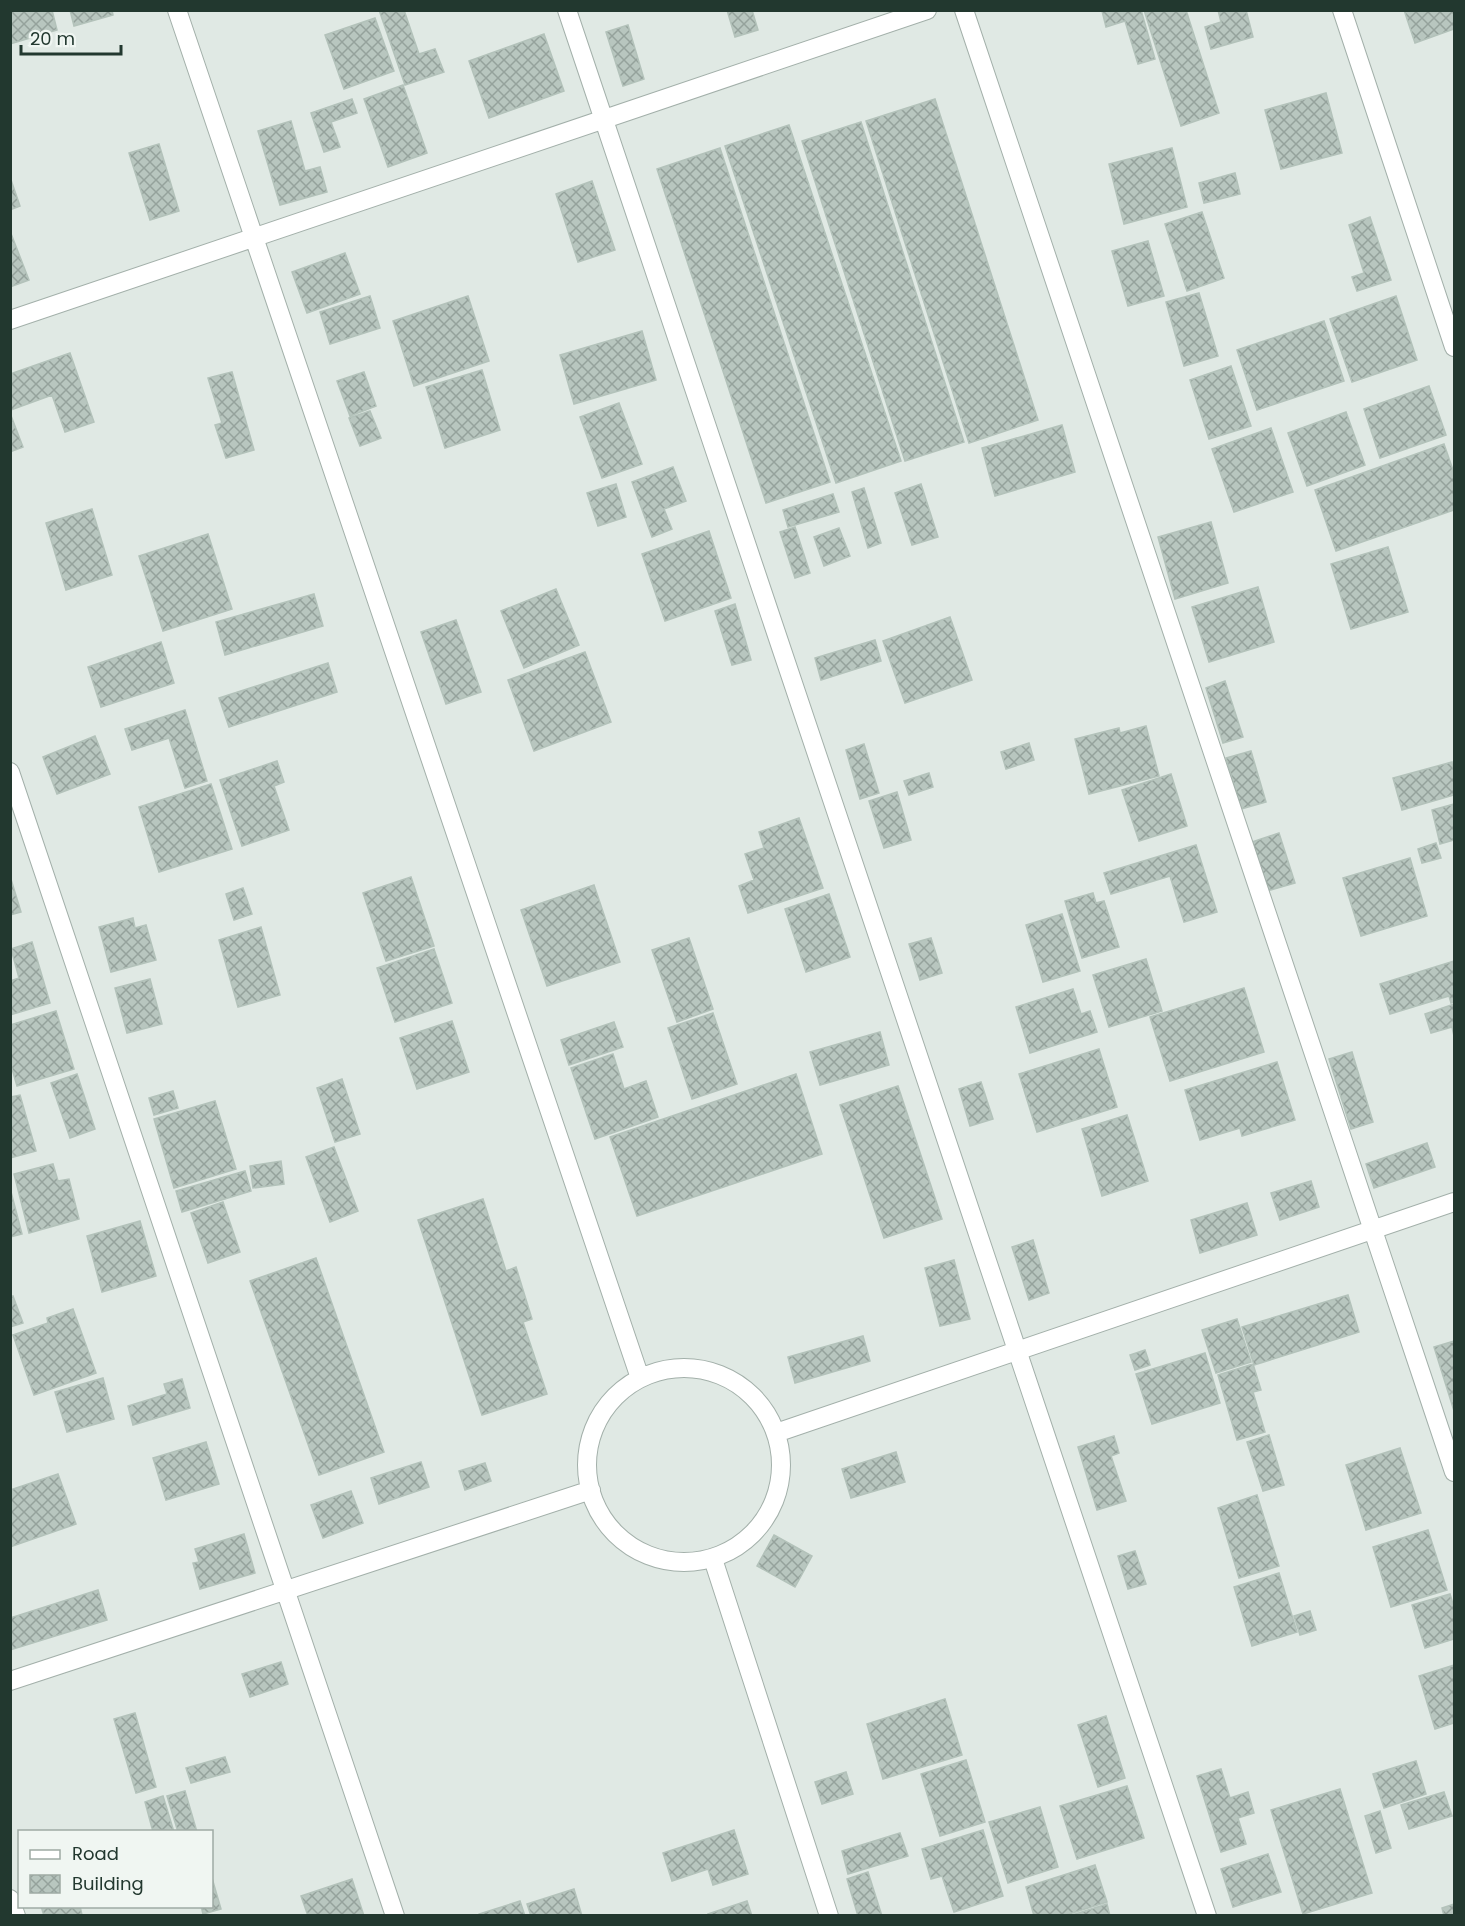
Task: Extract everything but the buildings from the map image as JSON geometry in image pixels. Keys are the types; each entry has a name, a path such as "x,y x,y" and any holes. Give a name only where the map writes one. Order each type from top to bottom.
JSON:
{"street":[{"path":"177,10 640,1378"},
{"path":"567,10 1207,1916"},
{"path":"10,320 927,10"},
{"path":"964,10 1455,1472"},
{"path":"1342,10 1455,347"},
{"path":"10,772 395,1916"},
{"path":"776,1433 1455,1202"},
{"path":"688,1368 710,1372 731,1380 764,1410 776,1433 781,1475 776,1497 766,1518 752,1535 734,1549 713,1558 687,1563 662,1560 638,1551 617,1535 601,1515 591,1490 588,1468 589,1445 597,1424 609,1404 625,1388 640,1378 666,1370 688,1368"},
{"path":"10,1681 591,1490"},
{"path":"713,1558 829,1916"},
{"path":"10,1899 16,1916"}]}
